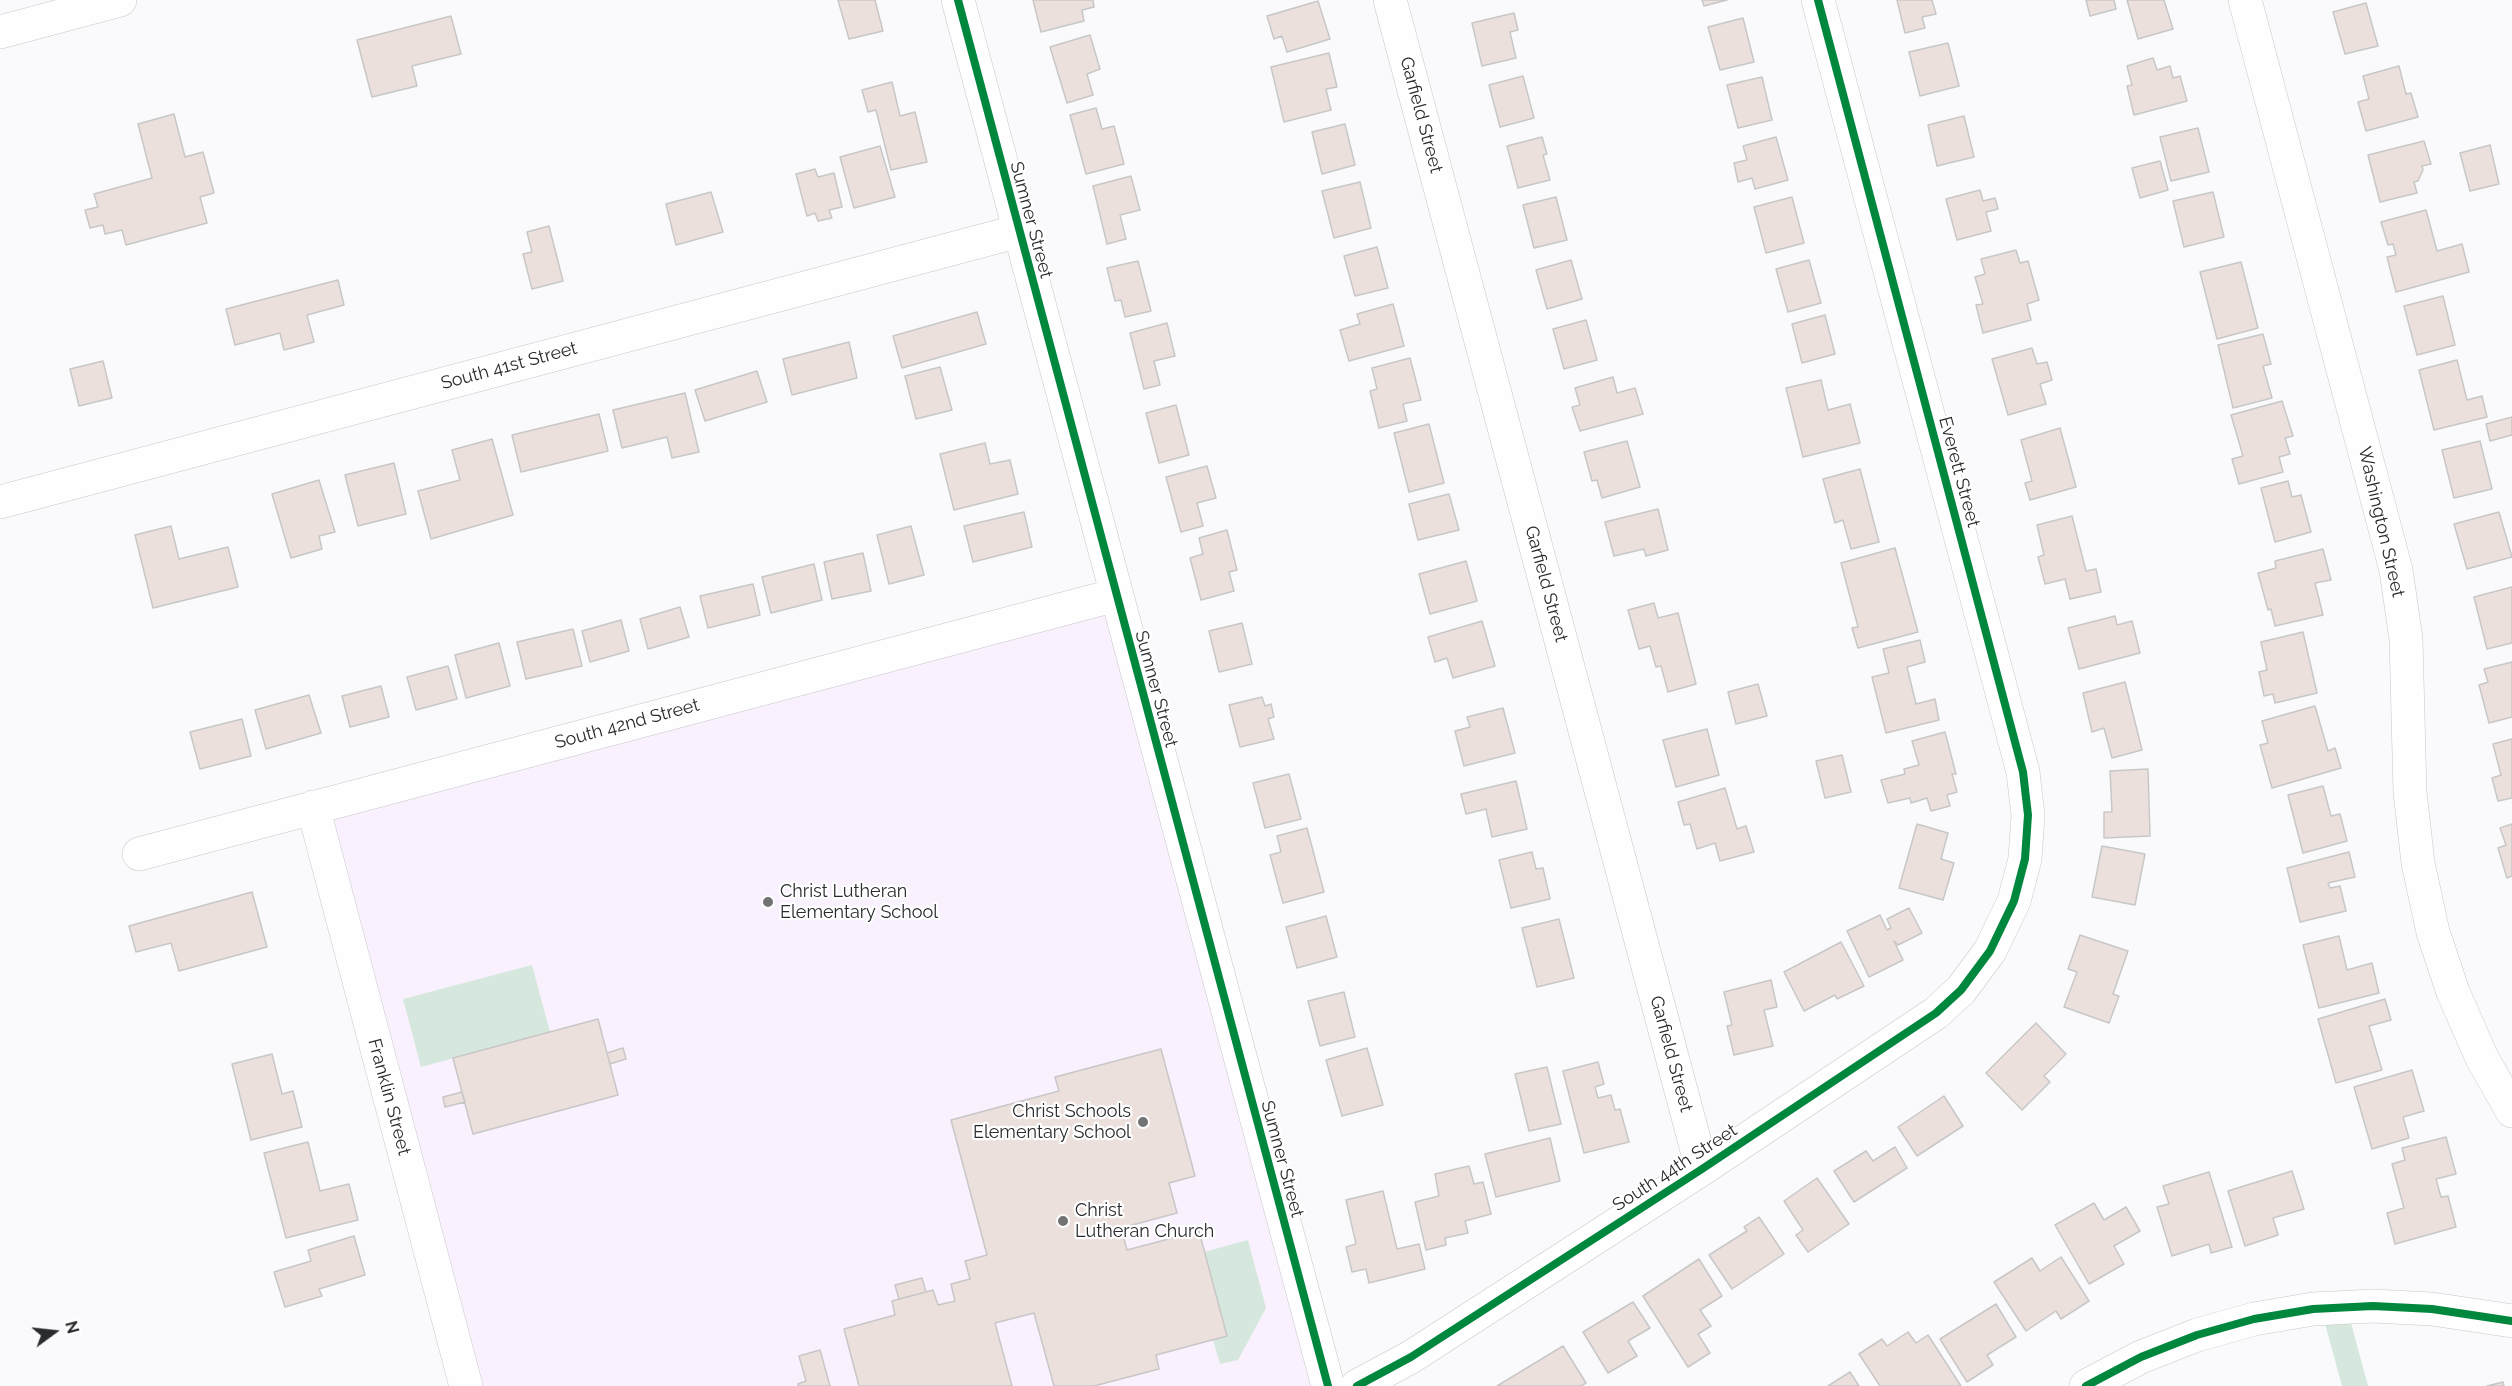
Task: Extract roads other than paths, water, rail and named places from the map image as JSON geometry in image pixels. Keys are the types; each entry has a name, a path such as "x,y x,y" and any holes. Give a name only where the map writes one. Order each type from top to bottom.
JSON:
{"street":[{"path":"0,32 120,0"},
{"name":"Sumner Street","path":"958,0 1328,1386"},
{"name":"Garfield Street","path":"1390,0 1702,1169"},
{"name":"Everett Street","path":"1818,0 2023,772 2028,815 2025,859 2014,901 1990,951"},
{"name":"Washington Street","path":"2245,0 2396,570 2406,639 2410,792 2418,863 2433,932 2453,992 2477,1047 2512,1111"},
{"name":"South 41st Street","path":"0,502 1019,231"},
{"name":"South 42nd Street","path":"139,854 1116,595"},
{"name":"Franklin Street","path":"313,807 466,1386"},
{"name":"South 44th Street","path":"1357,1386 1411,1357 1702,1169 1936,1013 1961,990 1990,951"},
{"path":"2086,1386 2141,1357 2197,1335 2254,1319 2313,1309 2373,1306 2432,1309 2512,1321"}],"place":[{"name":"Christ Lutheran Elementary School","path":"768,902"},
{"name":"Christ Schools Elementary School","path":"1143,1122"},
{"name":"Christ Lutheran Church","path":"1063,1221"}]}
